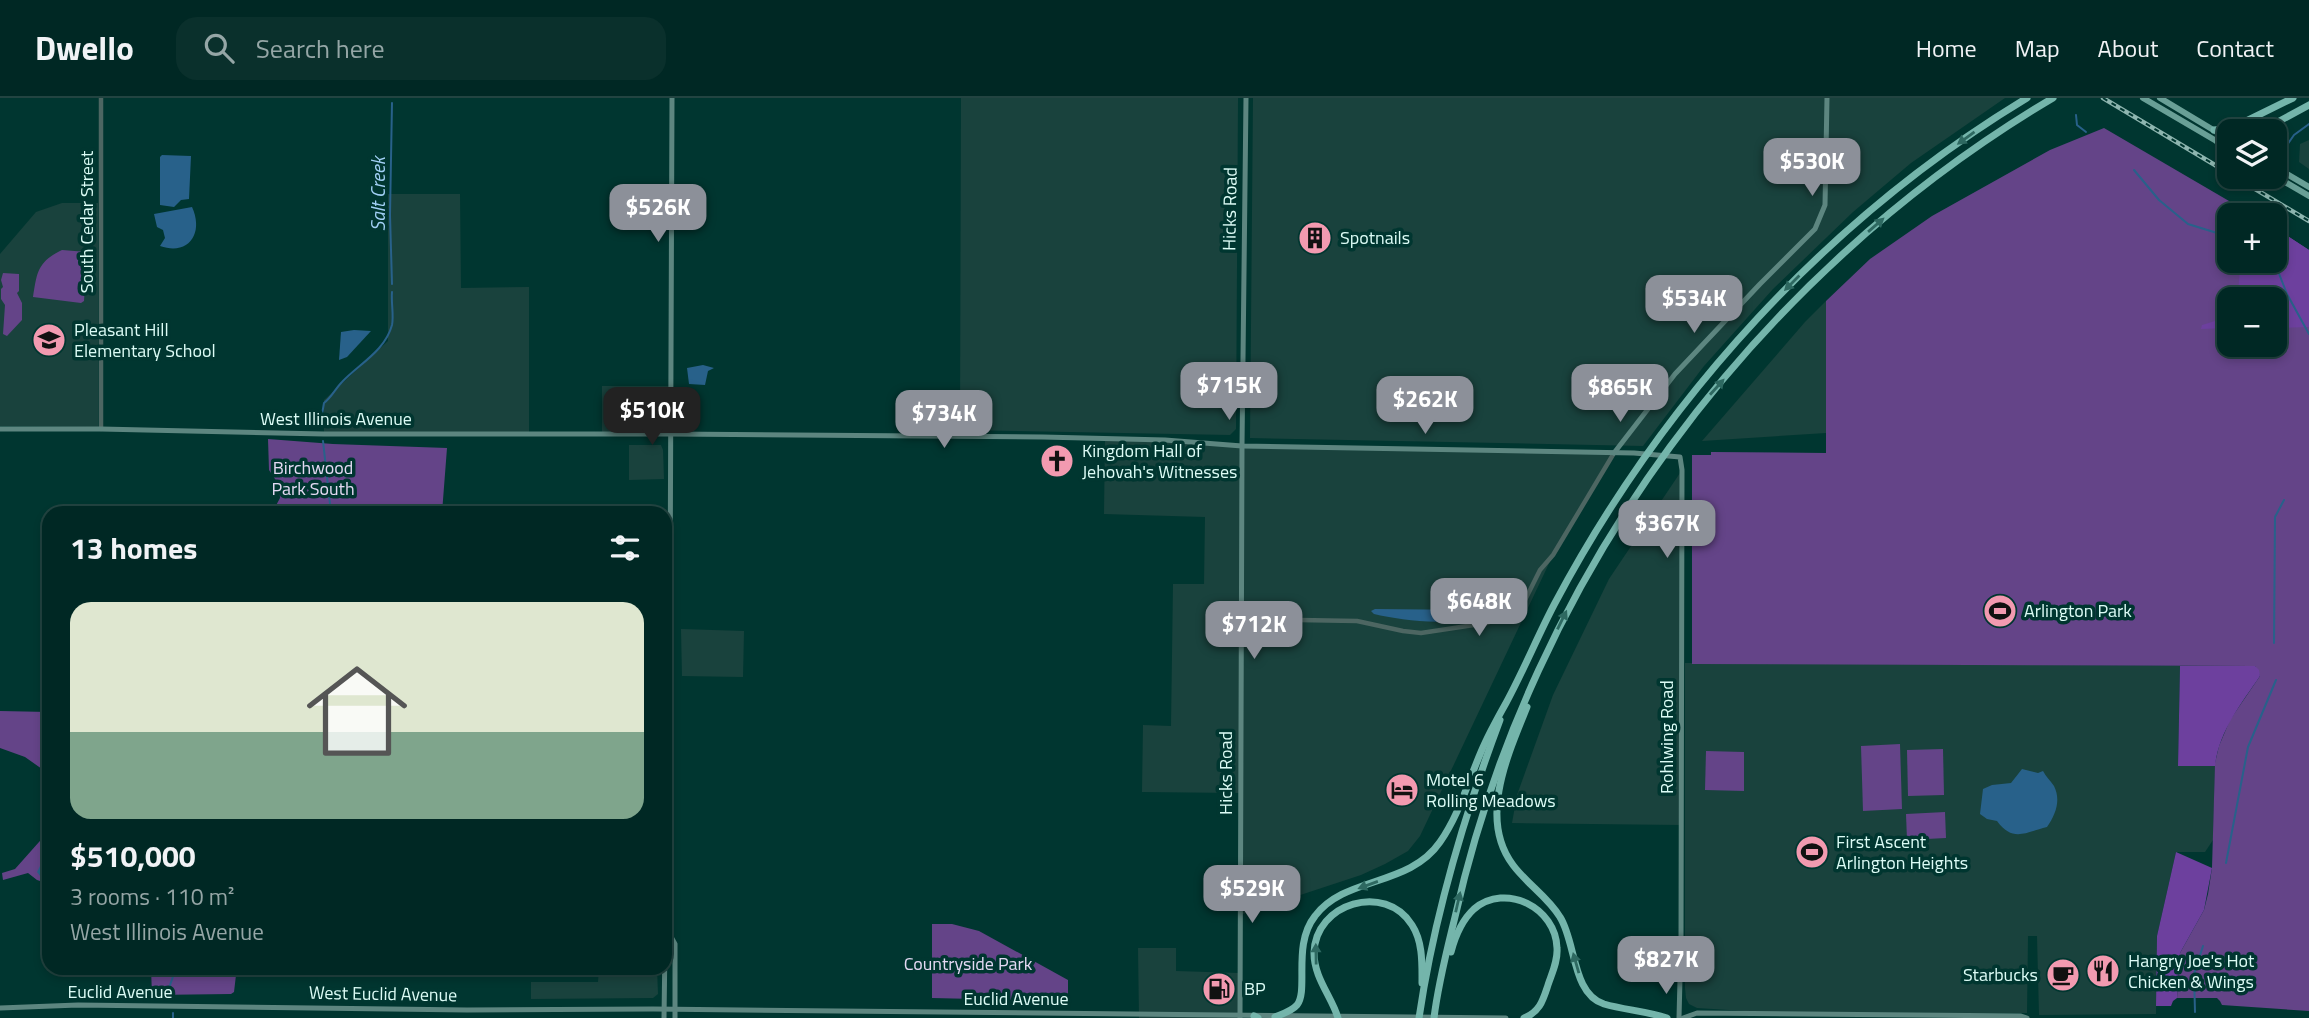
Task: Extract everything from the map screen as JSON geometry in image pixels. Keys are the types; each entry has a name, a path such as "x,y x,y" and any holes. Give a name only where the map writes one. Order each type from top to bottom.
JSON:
{"highway":[{"path":"1434,1016 1475,834 1533,681 1595,559 1655,467 1703,402 1800,295 1842,255 1881,220 1968,153 2053,98"},
{"path":"2214,130 2232,128 2293,98"},
{"path":"1275,1017 1292,1009 1299,1001 1303,938 1309,924 1323,906 1337,897 1406,872 1439,844 1452,821 1491,728 1583,552 1638,467 1721,361 1779,296 1880,204 1993,119 2025,99"},
{"path":"2283,119 2309,105"},
{"path":"2255,119 2266,112"},
{"path":"1533,681 1529,702 1499,785 1497,811 1501,843 1512,864 1560,917 1582,984 1592,998 1667,1018"},
{"path":"1419,1018 1453,859 1506,703"},
{"path":"1438,992 1460,928 1472,911 1494,900 1508,898 1523,901 1537,908 1547,919 1555,936 1557,949 1555,965 1541,1005 1536,1012 1524,1018"},
{"path":"1339,1018 1316,970 1315,943 1329,918 1339,909 1359,902 1371,901 1387,905 1402,913 1410,922 1419,942 1422,996"}],"main road":[{"path":"672,98 672,506"},
{"name":"Hicks Road","path":"1239,1017 1246,98"},
{"path":"1614,453 1675,374 1815,229 1825,205 1827,98"},
{"path":"2143,98 2217,141"},
{"path":"2160,98 2217,132"},
{"path":"2287,175 2309,187"},
{"path":"2287,179 2309,196"},
{"name":"West Illinois Avenue","path":"0,429 324,435 672,434 1167,440 1242,446 1614,453 1679,457"},
{"name":"Rohlwing Road","path":"1679,457 1682,470 1681,1018"},
{"path":"672,939 675,944 675,1018"},
{"path":"664,1018 665,975"},
{"name":"Euclid Avenue","path":"0,1008 240,1006"},
{"name":"West Euclid Avenue","path":"240,1006 525,1009"},
{"name":"Euclid Avenue","path":"525,1009 1506,1018"},
{"path":"1681,1018 1697,1013 2027,1018"}],"street":[{"name":"South Cedar Street","path":"101,98 101,429"},
{"path":"1242,619 1357,621 1421,633 1487,623 1504,617 1522,606 1541,570 1553,555 1614,453"}],"shaded area":[{"path":"961,98 1238,98 1236,429 1230,435 960,430"},
{"path":"1253,98 2005,98 1911,163 1853,212 1773,289 1704,366 1643,446 1250,438"},
{"path":"2309,140 2309,169 2299,162 2300,144"},
{"path":"388,194 460,194 461,288 529,287 529,434 324,434 324,400 388,341"},
{"name":"Pleasant Hill Elementary School","path":"62,203 98,203 98,427 0,426 0,254 36,212"},
{"path":"2287,236 2309,250 2309,327 2287,328 2287,287 2238,287 2240,273 2287,273"},
{"path":"1826,301 1826,433 1702,441 1805,322"},
{"path":"2217,319 2217,328 2201,329 2202,325"},
{"path":"602,386 672,386 672,434 602,434"},
{"path":"1105,439 1242,446 1614,453 1553,555 1420,836 1408,851 1361,875 1240,915 1239,793 1142,792 1143,725 1171,726 1173,584 1204,584 1205,517 1104,514"},
{"path":"629,445 661,445 664,479 629,480"},
{"path":"1682,470 1681,825 1512,823 1517,795 1553,695 1609,579"},
{"path":"681,629 744,631 743,677 682,676"},
{"path":"1685,663 2180,666 2178,765 2215,766 2213,840 2205,852 2176,852 2157,936 2156,1014 2039,1015 2037,936 2028,936 2027,1013 1776,1013 1697,1008 1689,1004 1685,988"},
{"path":"2180,666 2255,666 2259,670 2260,676 2226,730 2215,766 2178,766"},
{"path":"2176,852 2212,868 2204,910 2180,953 2177,998 2171,1006 2156,1006 2157,936"},
{"path":"1138,948 1176,948 1176,971 1239,973 1240,1018 1139,1018"},
{"path":"598,975 657,975 658,994 653,998 531,999 531,982 598,982"}],"green space":[{"name":"Arlington Park","path":"2104,128 2232,203 2217,203 2217,273 2287,273 2287,236 2309,250 2309,1011 2222,1005 2217,998 2177,998 2180,953 2204,910 2208,894 2212,868 2215,763 2230,720 2260,676 2255,666 1692,664 1692,455 1711,455 1711,452 1826,453 1826,301 1870,259 1932,216 2050,150"},
{"path":"62,250 87,252 84,301 81,303 33,297 43,264"},
{"path":"3,273 19,274 17,293 22,303 22,320 7,336 3,334"},
{"name":"Birchwood Park South","path":"268,439 447,448 443,506 276,506 280,498 279,485 269,470"},
{"path":"0,711 42,712 42,769 25,757 0,748"},
{"path":"1900,744 1902,809 1863,811 1861,746"},
{"path":"1943,749 1944,795 1908,796 1907,750"},
{"path":"1706,751 1744,752 1744,791 1705,790"},
{"path":"1945,812 1946,838 1907,840 1906,814"},
{"path":"42,839 42,882 28,873 3,880 2,873 15,869"},
{"name":"Countryside Park","path":"932,924 952,924 979,931 1068,980 1068,1001 932,998"},
{"path":"151,975 236,975 234,992 231,994 152,995"}],"water":[{"path":"162,155 191,156 189,199 181,200 174,207 160,205"},
{"path":"192,207 196,225 191,240 179,248 160,246 165,238 163,230 157,227 154,214"},
{"path":"371,331 347,357 339,360 341,332"},
{"path":"703,365 714,368 708,371 705,385 689,384 687,368"},
{"path":"1487,610 1463,620 1432,622 1374,614 1371,611"},
{"path":"2022,769 2038,773 2043,771 2054,786 2057,802 2047,827 2014,834 1997,821 1980,814 1983,789 2011,783"},
{"path":"42,862 42,877 37,872"}],"waterway":[{"name":"Salt Creek","path":"392,103 392,284"},
{"path":"2076,115 2077,125 2086,132"},
{"path":"2287,145 2294,135 2309,124"},
{"path":"2134,170 2159,200 2188,224 2217,233"},
{"path":"2279,273 2309,334"},
{"name":"Salt Creek","path":"322,427 324,403 342,382 378,350 389,334 393,321 392,292"},
{"name":"Salt Creek","path":"323,441 330,506"},
{"path":"2274,643 2275,517 2284,500"},
{"path":"2226,863 2248,747 2276,680"},
{"path":"2195,1012 2194,974 2203,946"},
{"name":"Salt Creek","path":"173,996 169,988 174,975"},
{"name":"Salt Creek","path":"173,1013 173,1018"}],"railway":[{"path":"2103,98 2217,166"},
{"path":"2255,189 2309,221"}],"place":[{"name":"Spotnails","path":"1315,238"},
{"name":"Pleasant Hill Elementary School","path":"49,340"},
{"name":"Kingdom Hall of Jehovah's Witnesses","path":"1057,461"},
{"name":"Arlington Park","path":"2000,611"},
{"name":"Motel 6 Rolling Meadows","path":"1402,790"},
{"name":"First Ascent Arlington Heights","path":"1812,852"},
{"name":"Hangry Joe's Hot Chicken & Wings","path":"2103,971"},
{"name":"Starbucks","path":"2063,975"},
{"name":"BP","path":"1219,989"}]}
